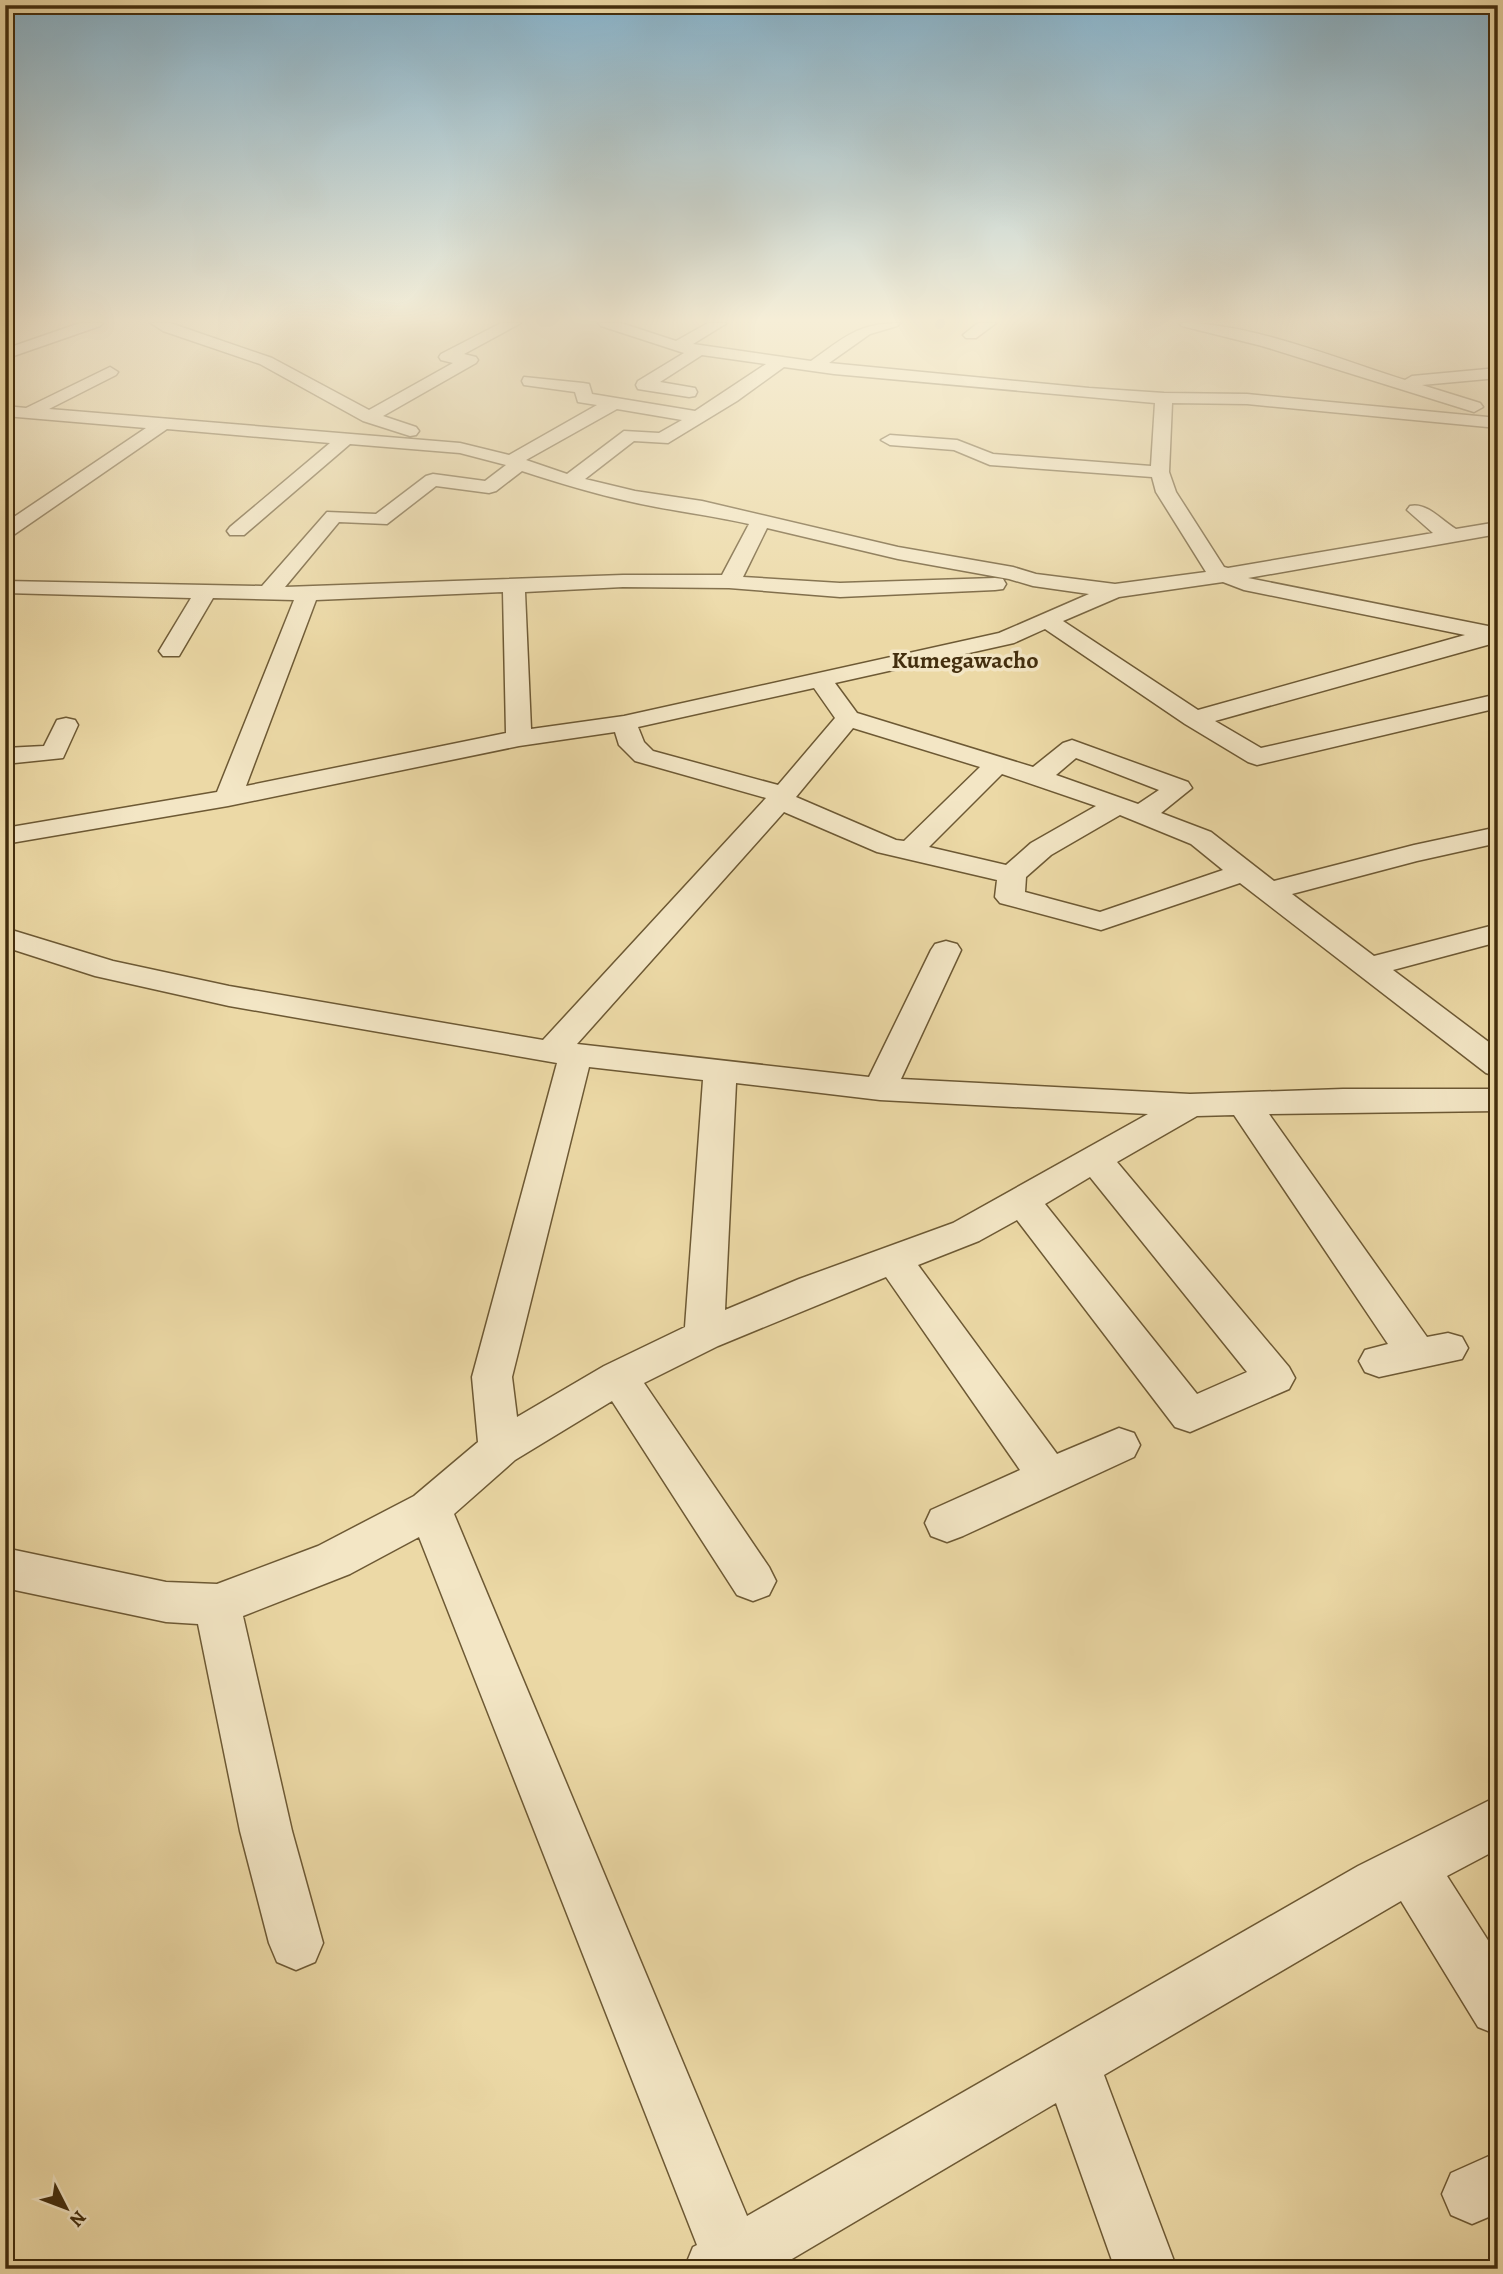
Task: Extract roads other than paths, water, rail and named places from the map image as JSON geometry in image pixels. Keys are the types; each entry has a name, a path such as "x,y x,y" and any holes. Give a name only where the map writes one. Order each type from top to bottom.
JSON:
{"street":[{"path":"5,532 156,429"},
{"path":"225,429 460,448"},
{"path":"405,429 570,481 635,497 702,507 898,554 1013,573 1033,580 1115,591 1226,576 1498,528"},
{"path":"267,594 334,516 380,520 433,480 489,487 515,462 570,429"},
{"path":"570,481 629,435 662,439 678,429"},
{"path":"1162,429 1160,472 1166,492 1216,571 1244,584 1496,634"},
{"path":"237,531 345,439"},
{"path":"890,440 957,445 990,459 1160,472"},
{"path":"1417,510 1452,536"},
{"path":"729,582 761,521"},
{"path":"5,587 307,594 623,581 729,582 840,590 917,589 1033,580"},
{"path":"514,586 519,738"},
{"path":"5,836 228,798 519,738 624,723 1006,638 1049,622 1115,591"},
{"path":"171,650 205,593"},
{"path":"228,798 307,594"},
{"path":"1049,622 1194,719 1257,757 1498,701"},
{"path":"1194,719 1496,634"},
{"path":"820,679 848,718 1038,777 1201,838 1498,1066"},
{"path":"500,1448 492,1377 564,1053 848,718"},
{"path":"624,723 632,745 644,755 782,797 887,846 1012,875"},
{"path":"5,757 54,753 66,725"},
{"path":"1038,777 1072,748 1179,788 1041,849 1012,875 1010,897 1101,921 1244,872"},
{"path":"911,850 998,764"},
{"path":"1270,891 1415,853 1498,835"},
{"path":"1370,967 1498,933"},
{"path":"5,937 106,969 229,996 564,1053 880,1089 1190,1105 1498,1100"},
{"path":"880,1089 946,950"},
{"path":"704,1335 720,1070"},
{"path":"1244,1103 1433,1351 1379,1361"},
{"path":"5,1568 166,1602 217,1605 334,1560 430,1508 500,1448 618,1377 704,1335 813,1289 967,1232 1190,1105"},
{"path":"1022,1200 1190,1415 1275,1378 1095,1159"},
{"path":"894,1260 1049,1477"},
{"path":"618,1377 753,1581"},
{"path":"947,1523 1119,1446"},
{"path":"430,1508 745,2259 1071,2064 1410,1867 1498,1821"},
{"path":"217,1605 266,1831 296,1943"},
{"path":"1410,1867 1498,2007"},
{"path":"1071,2064 1146,2269"}],"district":[{"name":"Kumegawacho","path":"965,660"}]}
